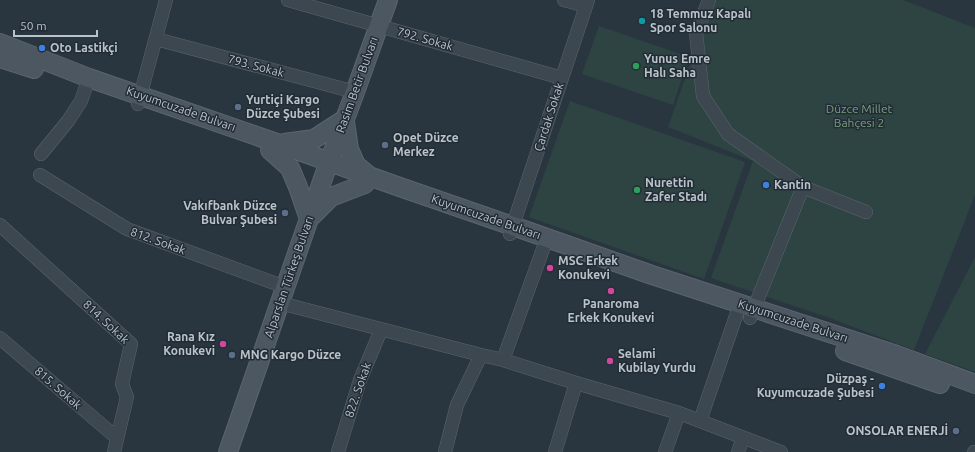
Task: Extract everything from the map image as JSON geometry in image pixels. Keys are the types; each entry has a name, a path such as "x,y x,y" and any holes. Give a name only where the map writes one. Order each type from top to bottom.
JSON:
{"main road":[{"name":"Rasim Betir Bulvarı","path":"327,166 388,0"},
{"name":"Kuyumcuzade Bulvarı","path":"0,43 88,82"},
{"name":"Kuyumcuzade Bulvarı","path":"0,58 88,82 747,313 975,396"},
{"path":"345,119 349,149 356,165 368,180 331,197 309,219 290,168 274,147 314,140 345,119"},
{"name":"Alparslan Türkeş Bulvarı","path":"228,452 327,166"},
{"name":"Kuyumcuzade Bulvarı","path":"747,313 897,355 975,384"}],"street":[{"path":"139,100 166,0"},
{"name":"792. Sokak","path":"288,0 562,78"},
{"path":"564,0 587,3"},
{"path":"709,0 696,33 703,96 728,134 803,187 866,212"},
{"name":"Çardak Sokak","path":"512,230 587,3"},
{"name":"793. Sokak","path":"156,39 355,92"},
{"path":"41,154 68,121 81,101 88,82"},
{"name":"812. Sokak","path":"40,175 127,229 282,295 381,330 503,360 679,413 781,452"},
{"path":"700,421 803,187"},
{"name":"814. Sokak","path":"0,225 131,344 122,384 127,397 114,452"},
{"path":"503,360 545,242"},
{"name":"822. Sokak","path":"338,452 360,380 381,330"},
{"name":"815. Sokak","path":"0,338 117,438"},
{"path":"445,452 457,405 481,355"},
{"path":"555,452 576,383"},
{"path":"665,452 679,413"},
{"path":"738,452 743,438"}],"green space":[{"name":"Düzce Millet Bahçesi 2","path":"713,0 903,0 975,28 975,195 914,350 827,317 711,278 753,161 668,127"},
{"name":"Yunus Emre Halı Saha","path":"599,26 689,57 673,105 582,74"},
{"name":"Nurettin Zafer Stadı","path":"570,101 745,162 704,279 529,217"},
{"path":"975,257 975,372 925,354"}],"place":[{"name":"18 Temmuz Kapalı Spor Salonu","path":"642,21"},
{"name":"Oto Lastikçi","path":"42,48"},
{"name":"Yunus Emre Halı Saha","path":"636,66"},
{"name":"Yurtiçi Kargo Düzce Şubesi","path":"238,107"},
{"name":"Opet Düzce Merkez","path":"385,145"},
{"name":"Kantin","path":"766,185"},
{"name":"Nurettin Zafer Stadı","path":"637,190"},
{"name":"Vakıfbank Düzce Bulvar Şubesi","path":"285,213"},
{"name":"MSC Erkek Konukevi","path":"550,268"},
{"name":"Panaroma Erkek Konukevi","path":"611,291"},
{"name":"Rana Kız Konukevi","path":"223,344"},
{"name":"MNG Kargo Düzce","path":"232,355"},
{"name":"Selami Kubilay Yurdu","path":"610,361"},
{"name":"Düzpaş - Kuyumcuzade Şubesi","path":"882,386"},
{"name":"ONSOLAR ENERJİ","path":"956,431"}]}
